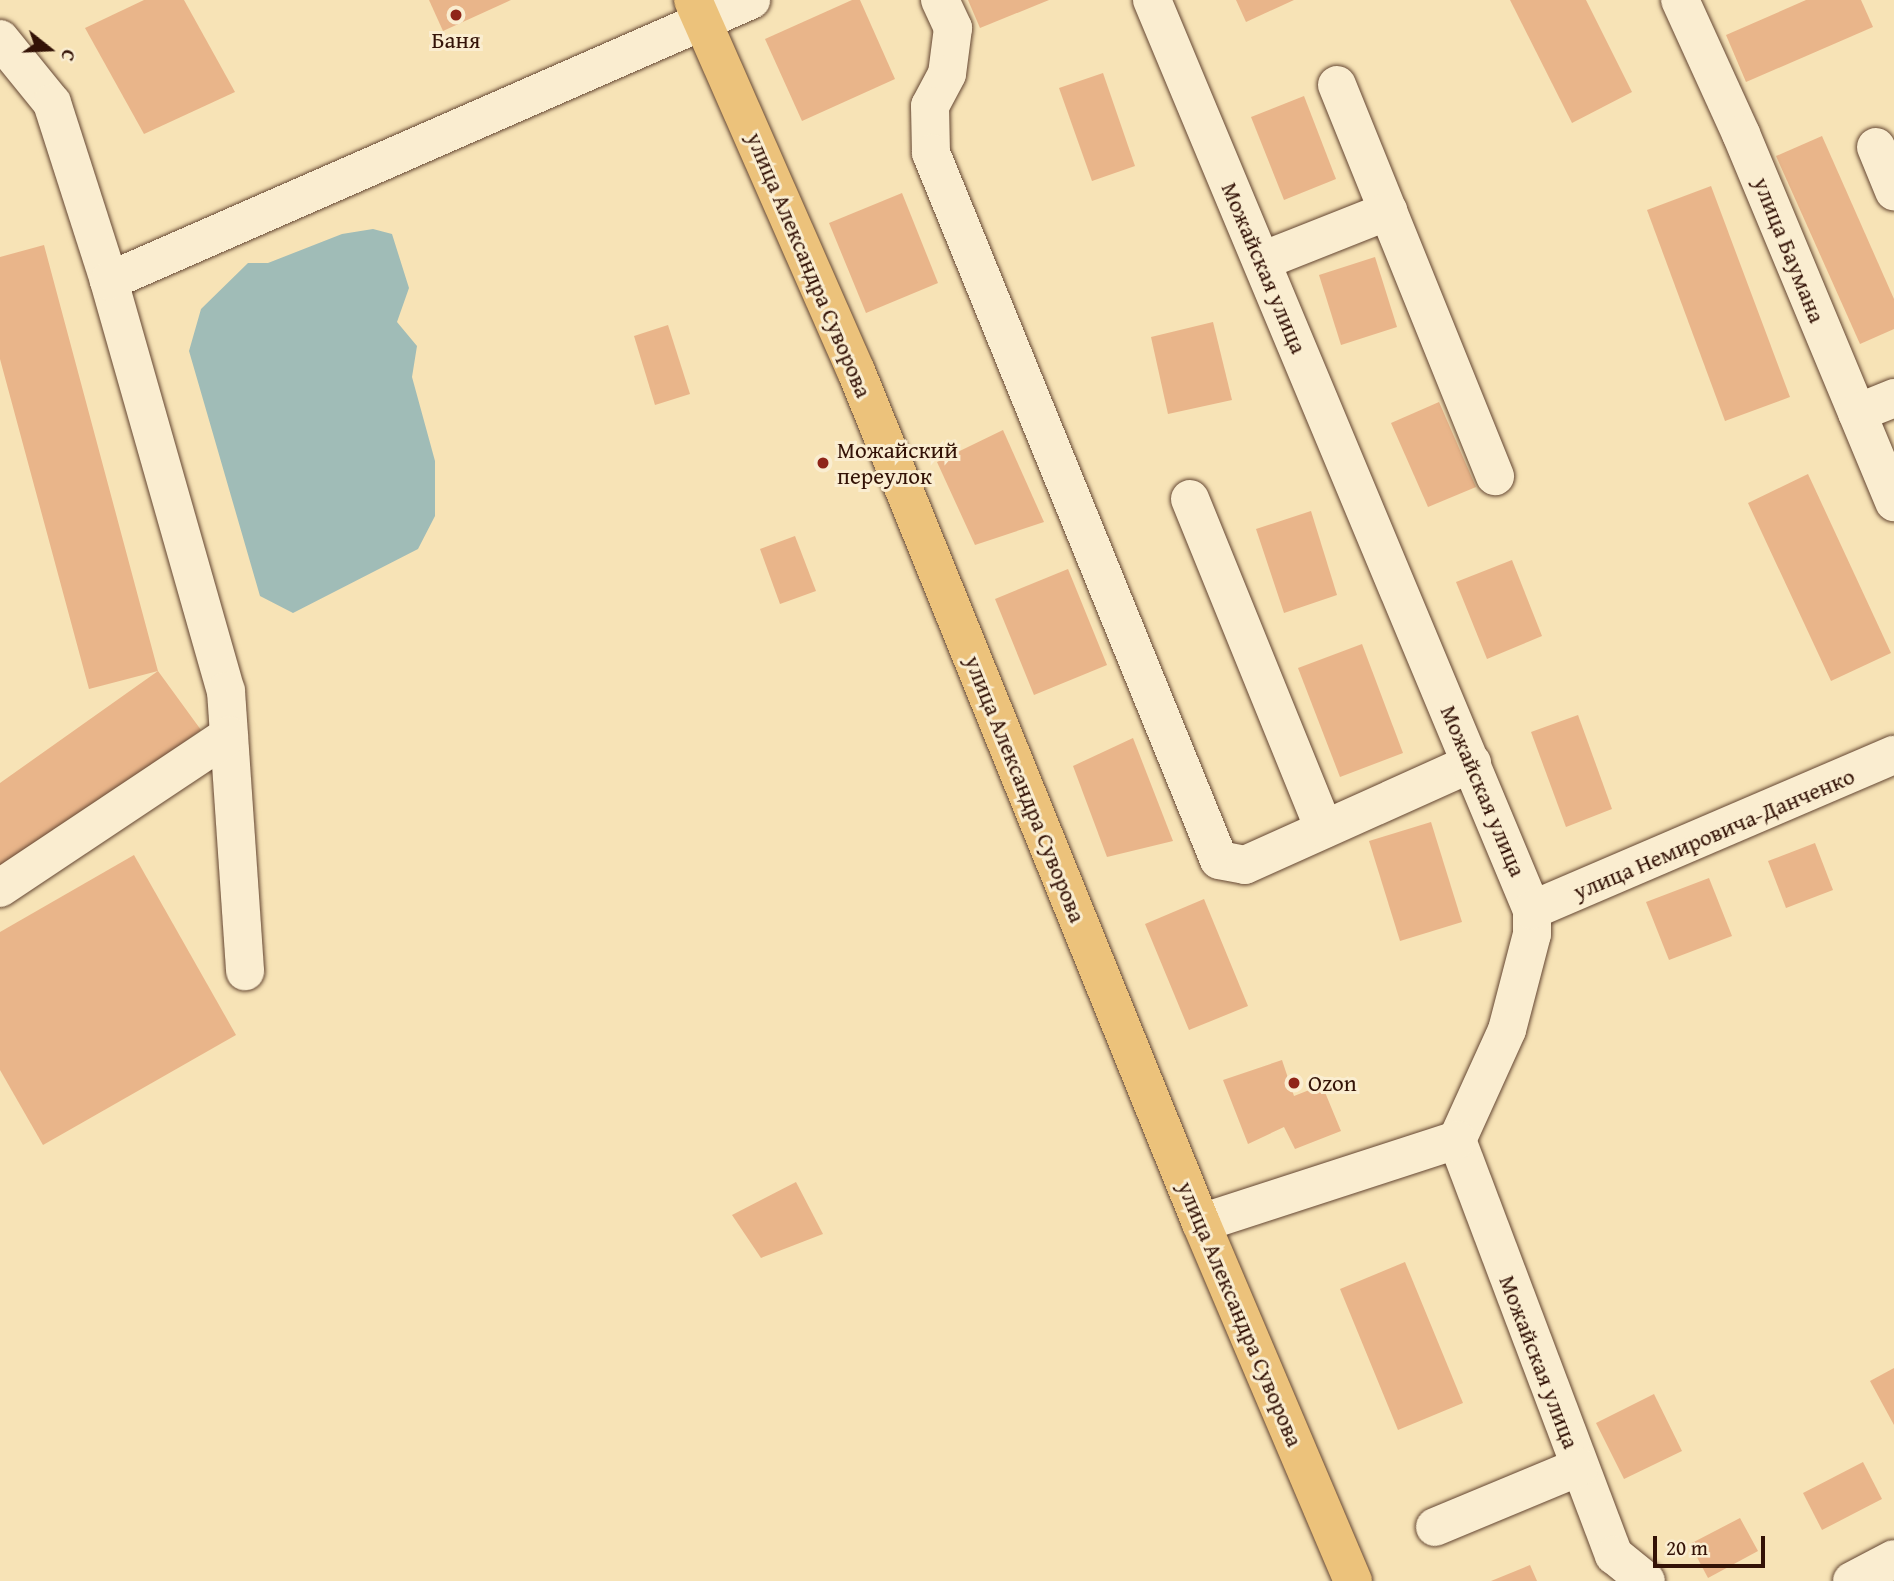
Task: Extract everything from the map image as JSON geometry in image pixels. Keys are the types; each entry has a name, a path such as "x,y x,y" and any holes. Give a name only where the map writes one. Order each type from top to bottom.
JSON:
{"main road":[{"name":"улица Александра Суворова","path":"698,10 861,383 1201,1223 1353,1581"}],"street":[{"path":"109,281 698,10 751,0"},
{"path":"940,0 953,27 947,74 930,106 931,153 1205,834 1219,860 1245,864 1472,763"},
{"name":"Можайская улица","path":"1152,0 1532,911 1532,934 1507,1030 1457,1140 1614,1555 1646,1581"},
{"name":"улица Баумана","path":"1679,0 1741,134 1894,502"},
{"path":"0,38 52,103 109,281 226,691 245,971"},
{"path":"1337,85 1495,476"},
{"path":"1875,147 1894,191"},
{"path":"1262,261 1388,211"},
{"path":"1857,413 1894,398"},
{"path":"1190,499 1324,829"},
{"path":"0,888 229,735"},
{"name":"улица Немировича-Данченко","path":"1532,911 1894,755"},
{"path":"1201,1223 1457,1140"},
{"path":"1436,1527 1579,1467"},
{"path":"1852,1581 1894,1559"}],"water":[{"path":"373,229 392,234 409,288 397,322 417,346 412,377 435,461 435,516 418,549 293,613 260,596 189,351 201,309 248,263 268,263 342,234"}],"building":[{"path":"144,0 184,0 235,92 144,134 85,28"},
{"name":"Баня","path":"429,0 511,0 443,31"},
{"path":"852,0 860,0 895,79 802,121 765,39"},
{"path":"968,0 1049,0 980,28"},
{"path":"1236,0 1294,0 1246,22"},
{"path":"1510,0 1586,0 1632,92 1572,123"},
{"path":"1806,0 1861,0 1873,27 1746,82 1726,35"},
{"path":"1103,73 1135,166 1092,181 1059,88"},
{"path":"1304,96 1336,179 1284,200 1251,117"},
{"path":"1822,136 1894,299 1894,329 1860,344 1776,156"},
{"path":"1711,186 1790,397 1725,421 1647,210"},
{"path":"902,193 938,283 866,313 829,223"},
{"path":"44,245 158,671 89,689 0,359 0,257"},
{"path":"1375,257 1397,327 1341,345 1319,275"},
{"path":"1213,322 1232,400 1168,414 1151,337"},
{"path":"668,325 690,394 655,405 634,336"},
{"path":"1439,402 1476,487 1428,507 1391,423"},
{"path":"1003,430 1044,522 975,545 937,462"},
{"path":"1808,474 1891,653 1831,681 1748,503"},
{"path":"1311,511 1337,595 1284,613 1256,529"},
{"path":"795,536 816,591 780,604 760,549"},
{"path":"1512,560 1542,636 1487,659 1456,582"},
{"path":"1068,569 1107,665 1034,695 995,599"},
{"path":"1362,644 1403,753 1340,777 1298,668"},
{"path":"158,671 201,730 0,874 0,783"},
{"path":"1578,715 1612,809 1566,827 1531,732"},
{"path":"1133,738 1173,841 1107,857 1073,766"},
{"path":"1431,822 1462,922 1400,941 1369,841"},
{"path":"1815,843 1833,890 1786,908 1768,861"},
{"path":"134,855 236,1035 43,1145 0,1070 0,932"},
{"path":"1709,878 1732,936 1669,960 1646,902"},
{"path":"1204,899 1248,1006 1189,1030 1145,924"},
{"path":"1282,1060 1294,1096 1322,1085 1341,1131 1295,1149 1284,1127 1248,1144 1223,1080"},
{"path":"796,1182 823,1234 761,1258 732,1215"},
{"path":"1405,1262 1463,1403 1398,1430 1340,1289"},
{"path":"1894,1368 1894,1425 1870,1381"},
{"path":"1654,1394 1682,1451 1624,1479 1596,1423"},
{"path":"1863,1462 1882,1499 1822,1530 1803,1493"},
{"path":"1740,1518 1758,1551 1708,1578 1690,1544"},
{"path":"1530,1565 1537,1581 1491,1581"}],"place":[{"name":"Баня","path":"456,15"},
{"name":"Можайский переулок","path":"823,463"},
{"name":"Ozon","path":"1294,1083"}]}
